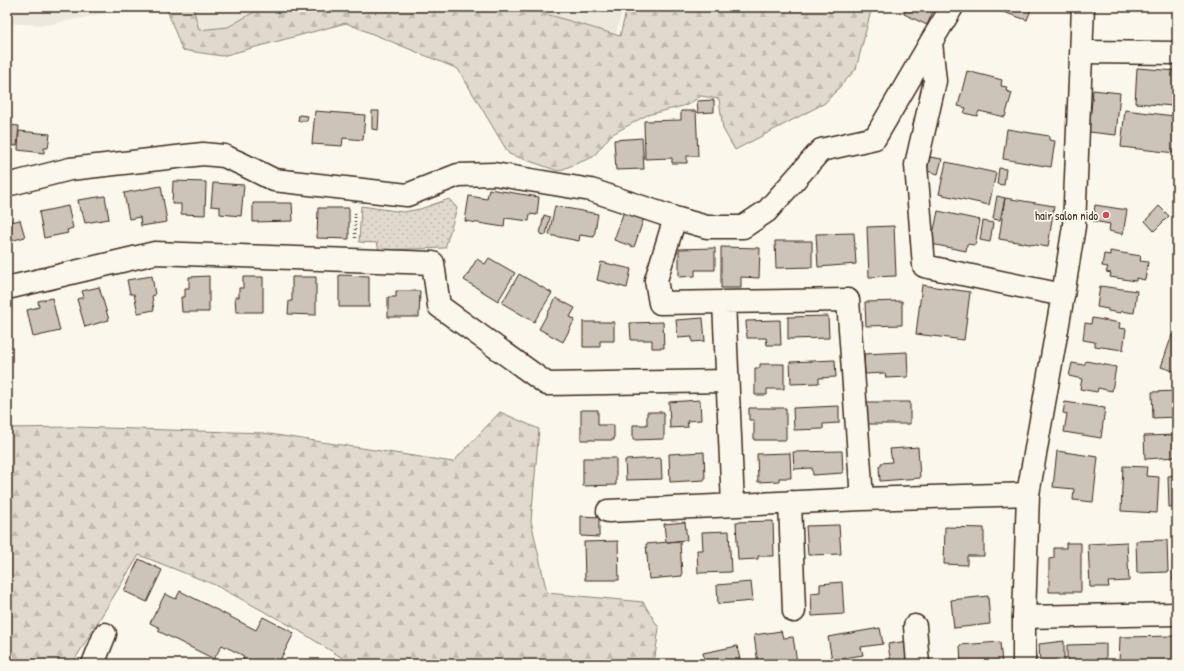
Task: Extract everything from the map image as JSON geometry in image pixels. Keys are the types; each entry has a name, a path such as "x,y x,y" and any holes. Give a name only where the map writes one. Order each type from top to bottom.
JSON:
{"street":[{"path":"7,185 70,169 203,154 224,156 274,180 406,195 458,175 494,174 591,190 707,227 742,227 767,211 820,150 875,138 952,7"},
{"path":"1024,664 1028,494 1074,226 1083,7"},
{"path":"931,42 935,82 916,165 924,266 1063,295"},
{"path":"1082,52 1177,53"},
{"path":"675,218 656,280 660,303 848,300 862,499"},
{"path":"7,288 155,252 433,263 439,306 547,384 727,381"},
{"path":"724,302 733,505"},
{"path":"608,511 862,499 1028,494"},
{"path":"790,502 794,611"},
{"path":"1024,617 1177,614"},
{"path":"914,626 918,664"},
{"path":"93,664 105,634"}],"path":[{"path":"354,189 355,260"}],"shaded area":[{"path":"7,7 137,7 46,25 7,23"},
{"path":"194,7 278,7 239,31 192,39"},
{"path":"509,7 623,7 616,34"}],"green space":[{"path":"166,7 193,7 199,30 228,27 263,7 523,7 620,36 627,7 872,7 856,69 825,103 735,150 723,129 719,99 701,96 687,105 647,115 611,135 593,157 558,171 509,154 458,69 346,23 222,56 182,50"},
{"path":"449,199 457,208 445,248 379,250 377,243 359,242 361,206 403,212 420,209"},
{"path":"500,412 539,429 531,521 547,593 643,602 659,628 654,664 352,664 293,627 215,585 139,555 72,664 7,664 7,428 74,427 263,433 453,462"}],"building":[{"path":"907,7 935,7 927,25 904,14"},
{"path":"988,7 1032,7 1027,20"},
{"path":"1137,68 1177,71 1177,97 1175,96 1174,106 1135,103"},
{"path":"967,71 1002,80 1001,86 1007,87 1006,91 1012,93 1005,117 979,111 977,116 964,113 966,108 958,106"},
{"path":"1093,90 1120,93 1116,135 1089,132"},
{"path":"714,100 714,112 698,113 697,101"},
{"path":"1125,110 1174,116 1173,124 1177,125 1175,153 1121,147"},
{"path":"315,111 365,115 363,140 343,138 342,146 312,144"},
{"path":"372,111 379,111 378,130 372,129"},
{"path":"681,111 696,111 698,156 687,156 687,163 672,163 672,158 645,159 644,121 681,120"},
{"path":"299,115 308,116 307,121 298,121"},
{"path":"7,125 19,126 17,146 7,145"},
{"path":"1007,129 1049,136 1049,140 1055,141 1051,167 1003,159"},
{"path":"19,131 50,134 48,148 44,148 44,153 18,150"},
{"path":"642,138 644,169 616,170 614,140"},
{"path":"930,157 942,159 938,174 927,171"},
{"path":"946,162 996,173 989,205 939,194"},
{"path":"999,168 1006,169 1004,185 997,184"},
{"path":"173,181 206,182 205,215 181,214 181,204 172,204"},
{"path":"213,183 244,185 241,216 220,214 220,207 211,206"},
{"path":"161,186 167,222 141,226 140,217 129,219 124,193"},
{"path":"489,189 539,197 537,215 530,214 529,221 505,218 504,227 465,221 469,196 487,199"},
{"path":"105,196 109,219 85,223 82,211 80,211 78,200"},
{"path":"997,196 1005,198 1000,220 993,219"},
{"path":"1005,198 1054,206 1048,247 999,239"},
{"path":"253,203 292,203 293,221 253,222"},
{"path":"1095,205 1127,210 1123,234 1109,231 1110,224 1093,221"},
{"path":"68,206 73,228 67,230 68,233 44,238 39,212"},
{"path":"555,206 598,214 594,237 580,235 579,241 549,235"},
{"path":"1159,206 1169,216 1154,231 1145,221"},
{"path":"318,208 349,208 349,239 317,238"},
{"path":"624,211 644,218 634,247 614,240"},
{"path":"938,211 980,220 975,245 967,244 966,251 931,244"},
{"path":"7,212 11,222 20,220 25,237 7,242"},
{"path":"544,215 550,217 546,235 540,234"},
{"path":"983,221 993,223 990,242 980,240"},
{"path":"894,226 896,276 869,277 867,227"},
{"path":"854,233 856,264 818,267 816,234"},
{"path":"775,241 812,241 812,267 776,268"},
{"path":"721,247 760,248 759,278 741,277 741,288 721,288"},
{"path":"715,248 715,270 695,270 695,276 679,277 679,249"},
{"path":"1110,251 1141,256 1140,261 1148,262 1145,280 1136,278 1136,281 1110,277 1111,273 1106,272 1108,267 1102,266 1104,254 1110,255"},
{"path":"489,258 515,273 498,301 464,280 477,259 485,264"},
{"path":"601,262 631,269 627,288 597,280"},
{"path":"519,274 552,293 534,322 502,303"},
{"path":"339,275 369,276 369,307 339,307"},
{"path":"152,276 155,295 152,296 154,310 138,313 134,294 130,294 127,280"},
{"path":"209,276 209,312 182,312 181,297 185,297 185,288 189,288 189,277"},
{"path":"243,277 263,277 263,312 236,312 235,297 239,297 239,288 243,288"},
{"path":"292,277 316,277 316,315 288,314 289,301 292,301"},
{"path":"922,285 970,292 964,340 916,334"},
{"path":"1100,286 1137,291 1134,313 1108,311 1108,309 1097,307"},
{"path":"99,287 109,320 85,327 77,299 84,297 82,291"},
{"path":"396,291 420,291 419,317 388,317 388,297 396,297"},
{"path":"52,298 60,331 33,337 27,310 39,307 38,301"},
{"path":"556,298 575,308 570,317 575,319 563,342 539,329"},
{"path":"902,301 902,325 866,326 865,302"},
{"path":"828,316 829,338 788,339 788,317"},
{"path":"703,318 705,341 692,342 692,337 678,338 676,320"},
{"path":"1092,318 1120,323 1119,328 1126,329 1123,350 1095,346 1095,342 1083,340 1085,323 1091,324"},
{"path":"780,320 781,345 767,345 766,338 747,338 746,321"},
{"path":"583,322 614,322 614,341 600,341 600,347 583,347"},
{"path":"663,322 664,348 652,348 652,340 631,340 630,323"},
{"path":"1172,335 1177,337 1177,372 1161,367"},
{"path":"907,352 908,377 886,378 885,373 865,374 864,354"},
{"path":"835,360 836,377 819,378 819,383 791,384 790,362"},
{"path":"1086,361 1116,367 1112,391 1098,388 1097,392 1080,389 1082,379 1069,376 1072,363 1084,365"},
{"path":"760,364 784,364 784,389 767,389 767,395 755,395 755,368 760,368"},
{"path":"1177,391 1177,417 1153,418 1152,392"},
{"path":"700,400 701,420 687,421 688,427 670,428 669,402"},
{"path":"867,402 910,402 910,424 867,424"},
{"path":"1065,402 1105,408 1101,438 1064,432 1067,414 1063,413"},
{"path":"839,406 839,423 823,424 823,429 794,430 793,408"},
{"path":"749,408 786,408 786,440 754,440 754,420 749,420"},
{"path":"581,410 598,410 598,425 614,425 614,440 581,440"},
{"path":"647,412 664,412 664,439 633,440 633,425 647,425"},
{"path":"1177,435 1177,457 1145,459 1144,436"},
{"path":"918,447 920,478 880,481 879,466 881,466 881,463 892,462 890,449"},
{"path":"842,451 843,473 813,475 812,468 794,469 793,452"},
{"path":"1057,451 1098,457 1093,502 1073,500 1074,489 1053,487"},
{"path":"704,452 705,480 670,482 669,454"},
{"path":"790,453 791,478 779,478 779,481 758,482 757,454"},
{"path":"583,458 616,458 616,485 583,486"},
{"path":"661,458 662,479 626,480 625,460"},
{"path":"1123,466 1147,467 1146,476 1159,477 1157,513 1121,511"},
{"path":"1177,475 1177,507 1169,507 1168,476"},
{"path":"581,516 599,517 599,537 581,536"},
{"path":"773,521 774,556 758,556 758,559 738,560 736,522"},
{"path":"685,522 687,540 666,542 664,524"},
{"path":"839,525 841,554 808,555 806,526"},
{"path":"945,527 984,528 984,556 967,556 967,565 944,564"},
{"path":"729,531 731,572 698,573 697,550 703,550 702,532"},
{"path":"1167,540 1168,572 1137,573 1136,541"},
{"path":"618,541 619,580 585,580 584,542"},
{"path":"680,541 682,576 649,579 646,544"},
{"path":"1174,541 1177,541 1177,581 1173,581"},
{"path":"1127,542 1129,581 1108,582 1109,587 1090,587 1088,544"},
{"path":"1066,543 1081,543 1081,592 1049,592 1049,559 1054,558 1054,548 1066,548"},
{"path":"139,559 162,570 147,602 124,591"},
{"path":"751,582 753,601 718,604 717,585"},
{"path":"842,582 844,614 812,616 811,593 820,592 820,584"},
{"path":"180,591 256,630 263,617 294,633 278,664 252,664 243,660 244,656 222,645 214,659 158,631 160,628 150,623 165,594 176,599"},
{"path":"988,596 990,624 954,628 951,600"},
{"path":"880,628 883,644 861,647 863,655 832,660 828,637"},
{"path":"781,631 783,638 793,637 797,662 758,664 754,635"},
{"path":"1177,636 1177,664 1119,664 1120,637"},
{"path":"908,641 911,663 891,664 888,644"},
{"path":"1064,641 1064,664 1040,664 1039,644"},
{"path":"1000,642 1002,664 961,664 960,645"},
{"path":"1106,644 1106,664 1067,664 1067,645"},
{"path":"737,646 741,664 705,664 703,653"}],"place":[{"name":"hair salon nido","path":"1106,215"}]}
